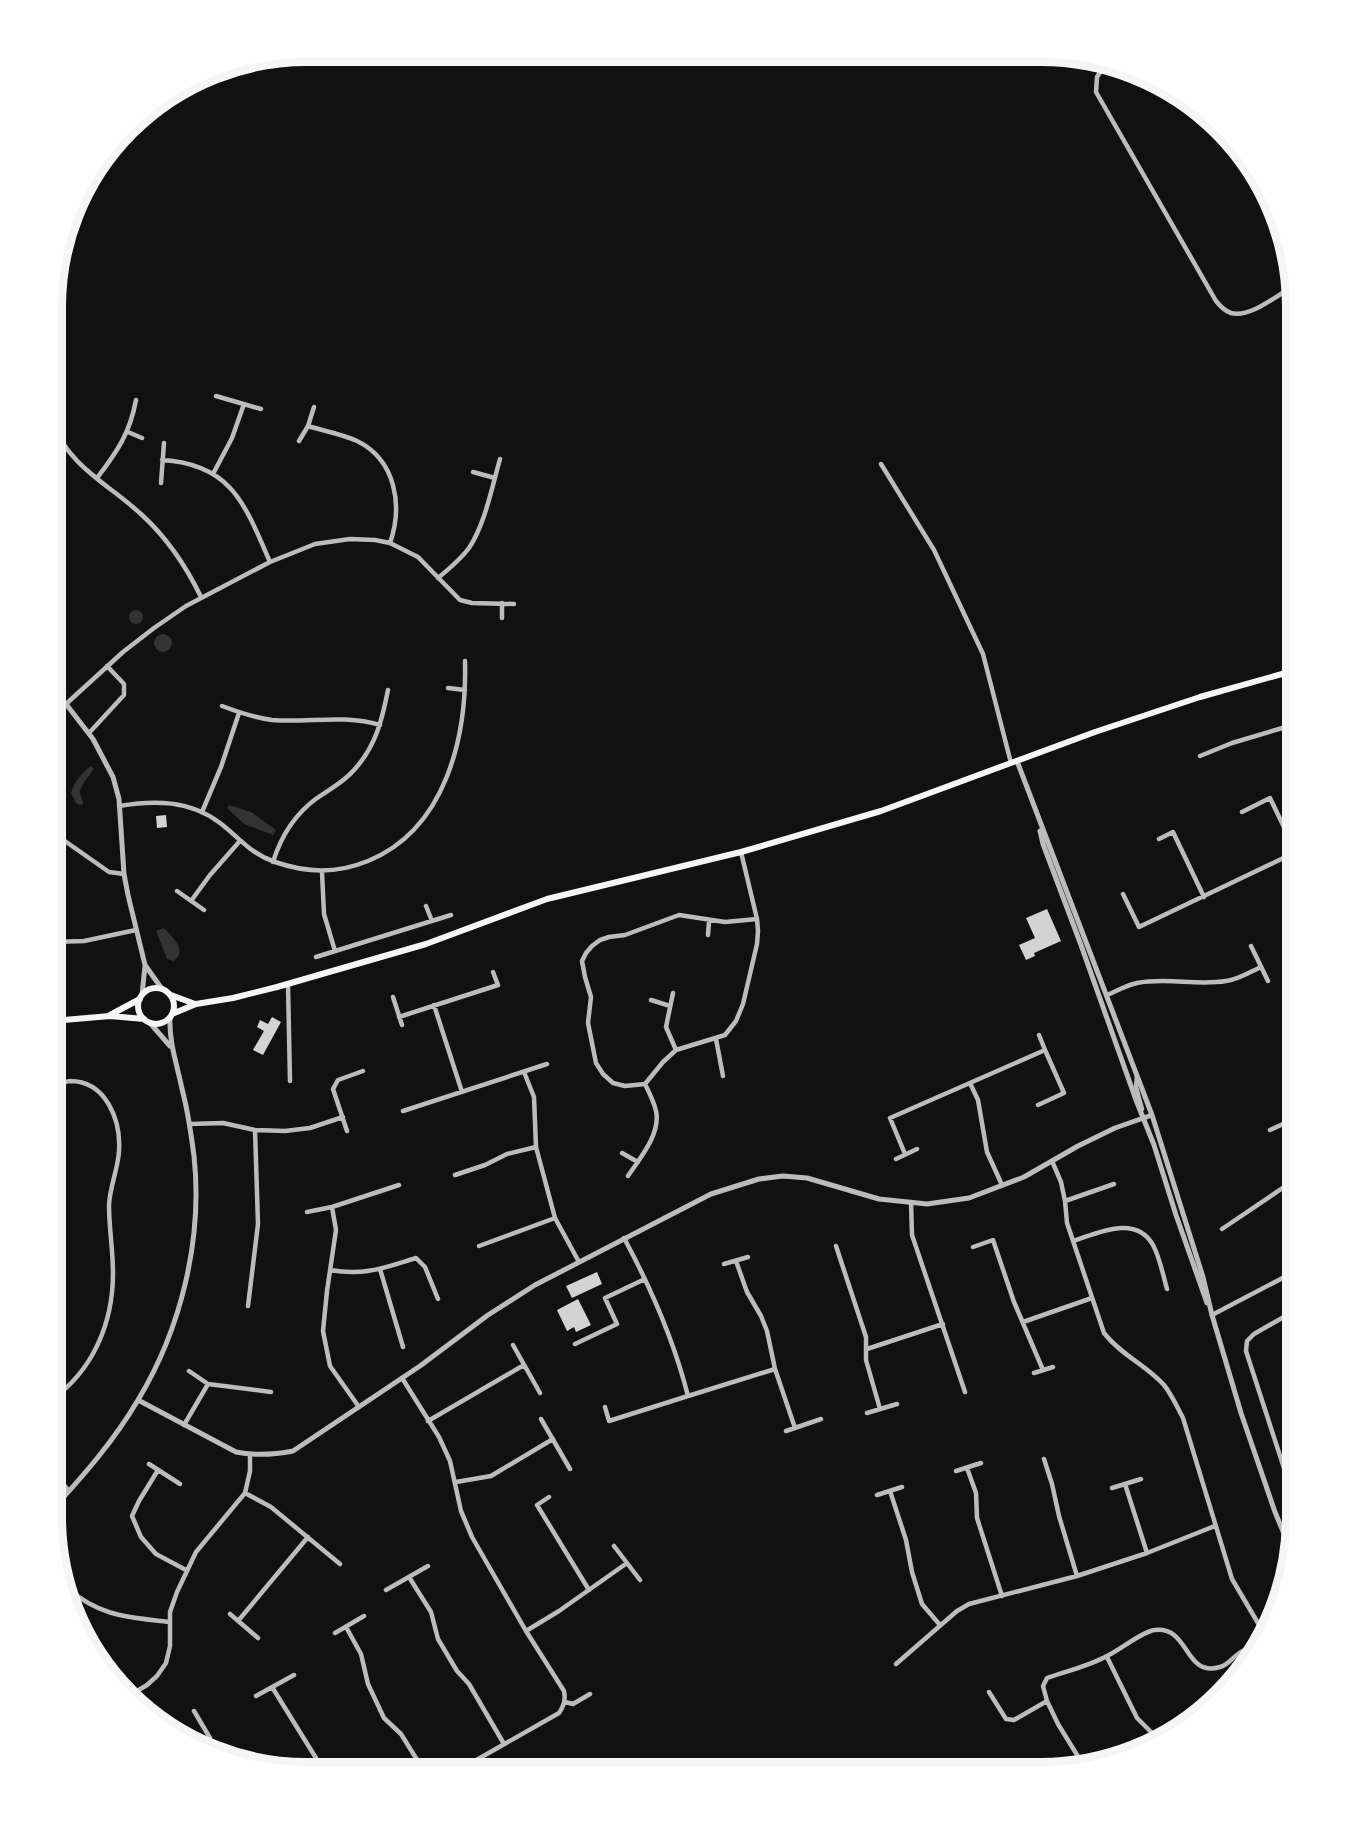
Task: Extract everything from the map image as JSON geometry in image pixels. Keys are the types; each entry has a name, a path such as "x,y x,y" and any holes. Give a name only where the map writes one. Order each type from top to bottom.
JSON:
{"main road":[{"path":"62,1020 110,1016 160,1023 196,1004 288,985 426,944 548,899 741,852 880,811 1200,697 1286,672"},
{"path":"110,1016 151,989 162,989 170,995 196,1004"},
{"path":"170,995 174,1004 171,1016"},
{"path":"141,997 139,1010 147,1021"}],"street":[{"path":"1102,70 1097,77 1096,92 1216,301 1232,313 1247,313 1285,291"},
{"path":"216,396 261,409"},
{"path":"96,478 117,452 128,432 136,400"},
{"path":"213,474 232,438 244,404"},
{"path":"299,441 308,426 314,407"},
{"path":"308,426 357,441 371,450 386,466 392,480 397,516 390,543"},
{"path":"128,432 142,438"},
{"path":"62,442 96,478 133,507 162,535 185,568 201,597"},
{"path":"161,483 164,443"},
{"path":"438,578 461,558 474,540 500,459"},
{"path":"162,460 184,463 213,474 231,488 243,504 270,562"},
{"path":"881,464 934,550 983,654 1014,762 1037,815 1152,1114 1203,1277 1241,1413 1285,1536"},
{"path":"473,472 495,478"},
{"path":"66,704 107,666 154,628 201,597 270,562 303,548 326,542 362,539 390,543 418,557 454,596 467,603 514,603"},
{"path":"502,603 502,618"},
{"path":"119,806 162,802 183,806 202,812 220,823 239,842 273,862 322,872 350,868 385,853 405,839 427,815 438,798 447,776 460,726 465,690 465,661"},
{"path":"89,733 124,695 124,684 107,666"},
{"path":"448,688 465,690"},
{"path":"273,862 280,842 290,825 310,803 355,769 371,748 380,725 388,690"},
{"path":"62,700 89,733 109,767 116,786 124,874 136,930 145,965 162,989"},
{"path":"222,706 274,720 344,718 380,725"},
{"path":"202,812 221,767 239,712"},
{"path":"1200,756 1232,743 1286,727"},
{"path":"1242,812 1270,798 1286,831"},
{"path":"1037,815 1043,844 1144,1117"},
{"path":"1159,838 1173,832 1204,897"},
{"path":"62,839 109,872 124,874"},
{"path":"191,901 239,842"},
{"path":"741,852 757,919 757,944 743,1004 736,1021 725,1035 676,1050 645,1084 625,1086 613,1083 603,1074 596,1063 588,1023 591,998 582,961 592,946 609,937 625,935 679,915 725,922 757,919"},
{"path":"1123,894 1139,927 1286,857"},
{"path":"322,872 324,914 335,951"},
{"path":"177,891 204,910"},
{"path":"426,906 432,921"},
{"path":"316,957 451,915"},
{"path":"708,935 709,921"},
{"path":"62,942 84,941 136,930"},
{"path":"1251,946 1268,981"},
{"path":"141,997 145,965"},
{"path":"1102,1005 1104,997 1134,983 1173,980 1206,983 1229,981 1261,967"},
{"path":"399,1017 498,985 494,972"},
{"path":"288,985 290,1081"},
{"path":"1097,990 1107,995"},
{"path":"673,993 666,1027 676,1050"},
{"path":"393,997 402,1024"},
{"path":"651,1000 670,1006"},
{"path":"434,1005 462,1092"},
{"path":"62,1499 104,1450 138,1400 159,1359 173,1324 189,1261 196,1192 194,1157 190,1124 171,1048 171,1016"},
{"path":"147,1021 161,1034 171,1048"},
{"path":"1038,1105 1064,1093 1039,1035"},
{"path":"716,1039 723,1077"},
{"path":"905,1154 890,1118 1045,1050"},
{"path":"402,1111 547,1064"},
{"path":"347,1131 333,1089 338,1080 363,1071"},
{"path":"524,1072 534,1097 536,1146 555,1218 579,1262"},
{"path":"1137,1074 1136,1087 1144,1117 1198,1283 1212,1315"},
{"path":"62,1083 70,1082 87,1085 100,1092 115,1113 120,1149 110,1199 109,1228 113,1273 107,1326 75,1379 62,1390"},
{"path":"970,1083 978,1100 987,1152 1002,1185"},
{"path":"628,1176 648,1146 656,1127 656,1110 645,1084"},
{"path":"138,1400 236,1452 271,1455 293,1451 402,1378 488,1315 536,1285 711,1194 759,1179 783,1176 807,1178 879,1199 911,1203 927,1204 969,1198 1024,1177 1115,1128 1152,1114"},
{"path":"190,1124 223,1123 255,1130 285,1131 310,1128 343,1117"},
{"path":"1270,1130 1286,1123"},
{"path":"248,1306 258,1224 255,1130"},
{"path":"455,1175 485,1165 507,1154 536,1146"},
{"path":"896,1159 917,1149"},
{"path":"622,1153 638,1162"},
{"path":"1052,1161 1061,1182 1067,1223 1104,1333 1114,1345 1164,1386 1174,1399 1183,1418 1232,1579 1260,1626"},
{"path":"1065,1201 1114,1184"},
{"path":"307,1212 332,1207 399,1185"},
{"path":"1222,1229 1286,1186"},
{"path":"911,1203 912,1235 965,1392"},
{"path":"332,1207 336,1230 323,1331 330,1366 358,1407"},
{"path":"479,1246 555,1218"},
{"path":"1073,1241 1115,1228 1129,1228 1145,1234 1154,1246 1167,1289"},
{"path":"624,1238 670,1337 688,1396"},
{"path":"973,1247 993,1240 1014,1302 1043,1370"},
{"path":"836,1246 867,1337 866,1360 880,1409"},
{"path":"724,1264 748,1257"},
{"path":"330,1270 346,1273 370,1272 416,1258 425,1267 438,1299"},
{"path":"736,1261 747,1292 767,1331 775,1369 795,1428"},
{"path":"380,1269 403,1347"},
{"path":"1212,1315 1286,1275"},
{"path":"576,1344 617,1324 605,1298 645,1279"},
{"path":"1023,1322 1092,1298"},
{"path":"1286,1316 1254,1334 1247,1341 1246,1351 1286,1474"},
{"path":"867,1349 943,1324"},
{"path":"513,1345 540,1393"},
{"path":"428,1421 524,1365"},
{"path":"1034,1373 1053,1367"},
{"path":"605,1407 609,1421 775,1369"},
{"path":"189,1371 208,1384 271,1392"},
{"path":"402,1378 439,1437 456,1482 461,1511 472,1537 526,1631 564,1691 565,1702 559,1713 473,1762"},
{"path":"184,1425 208,1384"},
{"path":"867,1413 897,1404"},
{"path":"541,1419 570,1469"},
{"path":"786,1431 821,1419"},
{"path":"456,1482 491,1476 553,1439"},
{"path":"134,1692 152,1680 166,1663 170,1646 170,1612 186,1570 211,1531 245,1493 250,1472 250,1455"},
{"path":"1044,1460 1077,1576"},
{"path":"956,1471 981,1463"},
{"path":"148,1464 180,1484"},
{"path":"967,1468 976,1493 977,1518 1002,1596"},
{"path":"158,1470 132,1516 141,1537 156,1554 186,1570"},
{"path":"1112,1488 1141,1479"},
{"path":"62,1483 69,1491"},
{"path":"1125,1484 1147,1553"},
{"path":"877,1495 902,1487"},
{"path":"890,1491 906,1540 912,1572 922,1604 940,1625"},
{"path":"245,1493 271,1507 340,1564"},
{"path":"549,1497 537,1505 589,1590"},
{"path":"896,1664 957,1611 969,1604 1077,1576 1147,1553 1215,1526"},
{"path":"238,1621 308,1537"},
{"path":"614,1546 640,1580"},
{"path":"526,1631 559,1611 627,1563"},
{"path":"386,1590 428,1566"},
{"path":"409,1577 431,1612 438,1639 457,1671 469,1684 504,1744"},
{"path":"73,1592 94,1608 116,1615 169,1622"},
{"path":"230,1614 258,1638"},
{"path":"335,1633 364,1616"},
{"path":"346,1627 361,1654 368,1684 384,1718 401,1734 418,1762"},
{"path":"1080,1759 1047,1701 1043,1686 1047,1678 1107,1657 1153,1630 1165,1630 1181,1640 1192,1659 1203,1668 1212,1669 1224,1666 1248,1648"},
{"path":"1107,1657 1137,1718 1154,1735"},
{"path":"256,1696 294,1675"},
{"path":"272,1687 318,1762"},
{"path":"989,1692 1006,1719 1014,1720 1047,1701"},
{"path":"565,1702 573,1704 590,1695"},
{"path":"194,1711 210,1738 205,1740"}],"shaded area":[{"path":"136,610 141,612 143,617 141,622 136,624 131,622 129,617 131,612"},
{"path":"163,634 169,637 172,643 169,649 163,652 157,649 154,643 157,637"},
{"path":"91,766 94,769 81,788 83,804 80,805 76,803 71,793 84,771"},
{"path":"229,805 251,812 276,830 273,835 244,824 227,808"},
{"path":"164,928 179,948 178,957 174,961 167,959 156,931"}],"building":[{"path":"166,815 167,827 157,828 156,816"},
{"path":"1047,909 1061,941 1034,953 1035,956 1026,960 1019,945 1035,938 1026,918"},
{"path":"272,1017 281,1022 263,1055 253,1050 264,1031 257,1027 260,1020 268,1024"},
{"path":"597,1272 602,1284 572,1298 566,1286"},
{"path":"578,1299 591,1325 576,1332 574,1327 567,1331 557,1310"}]}
